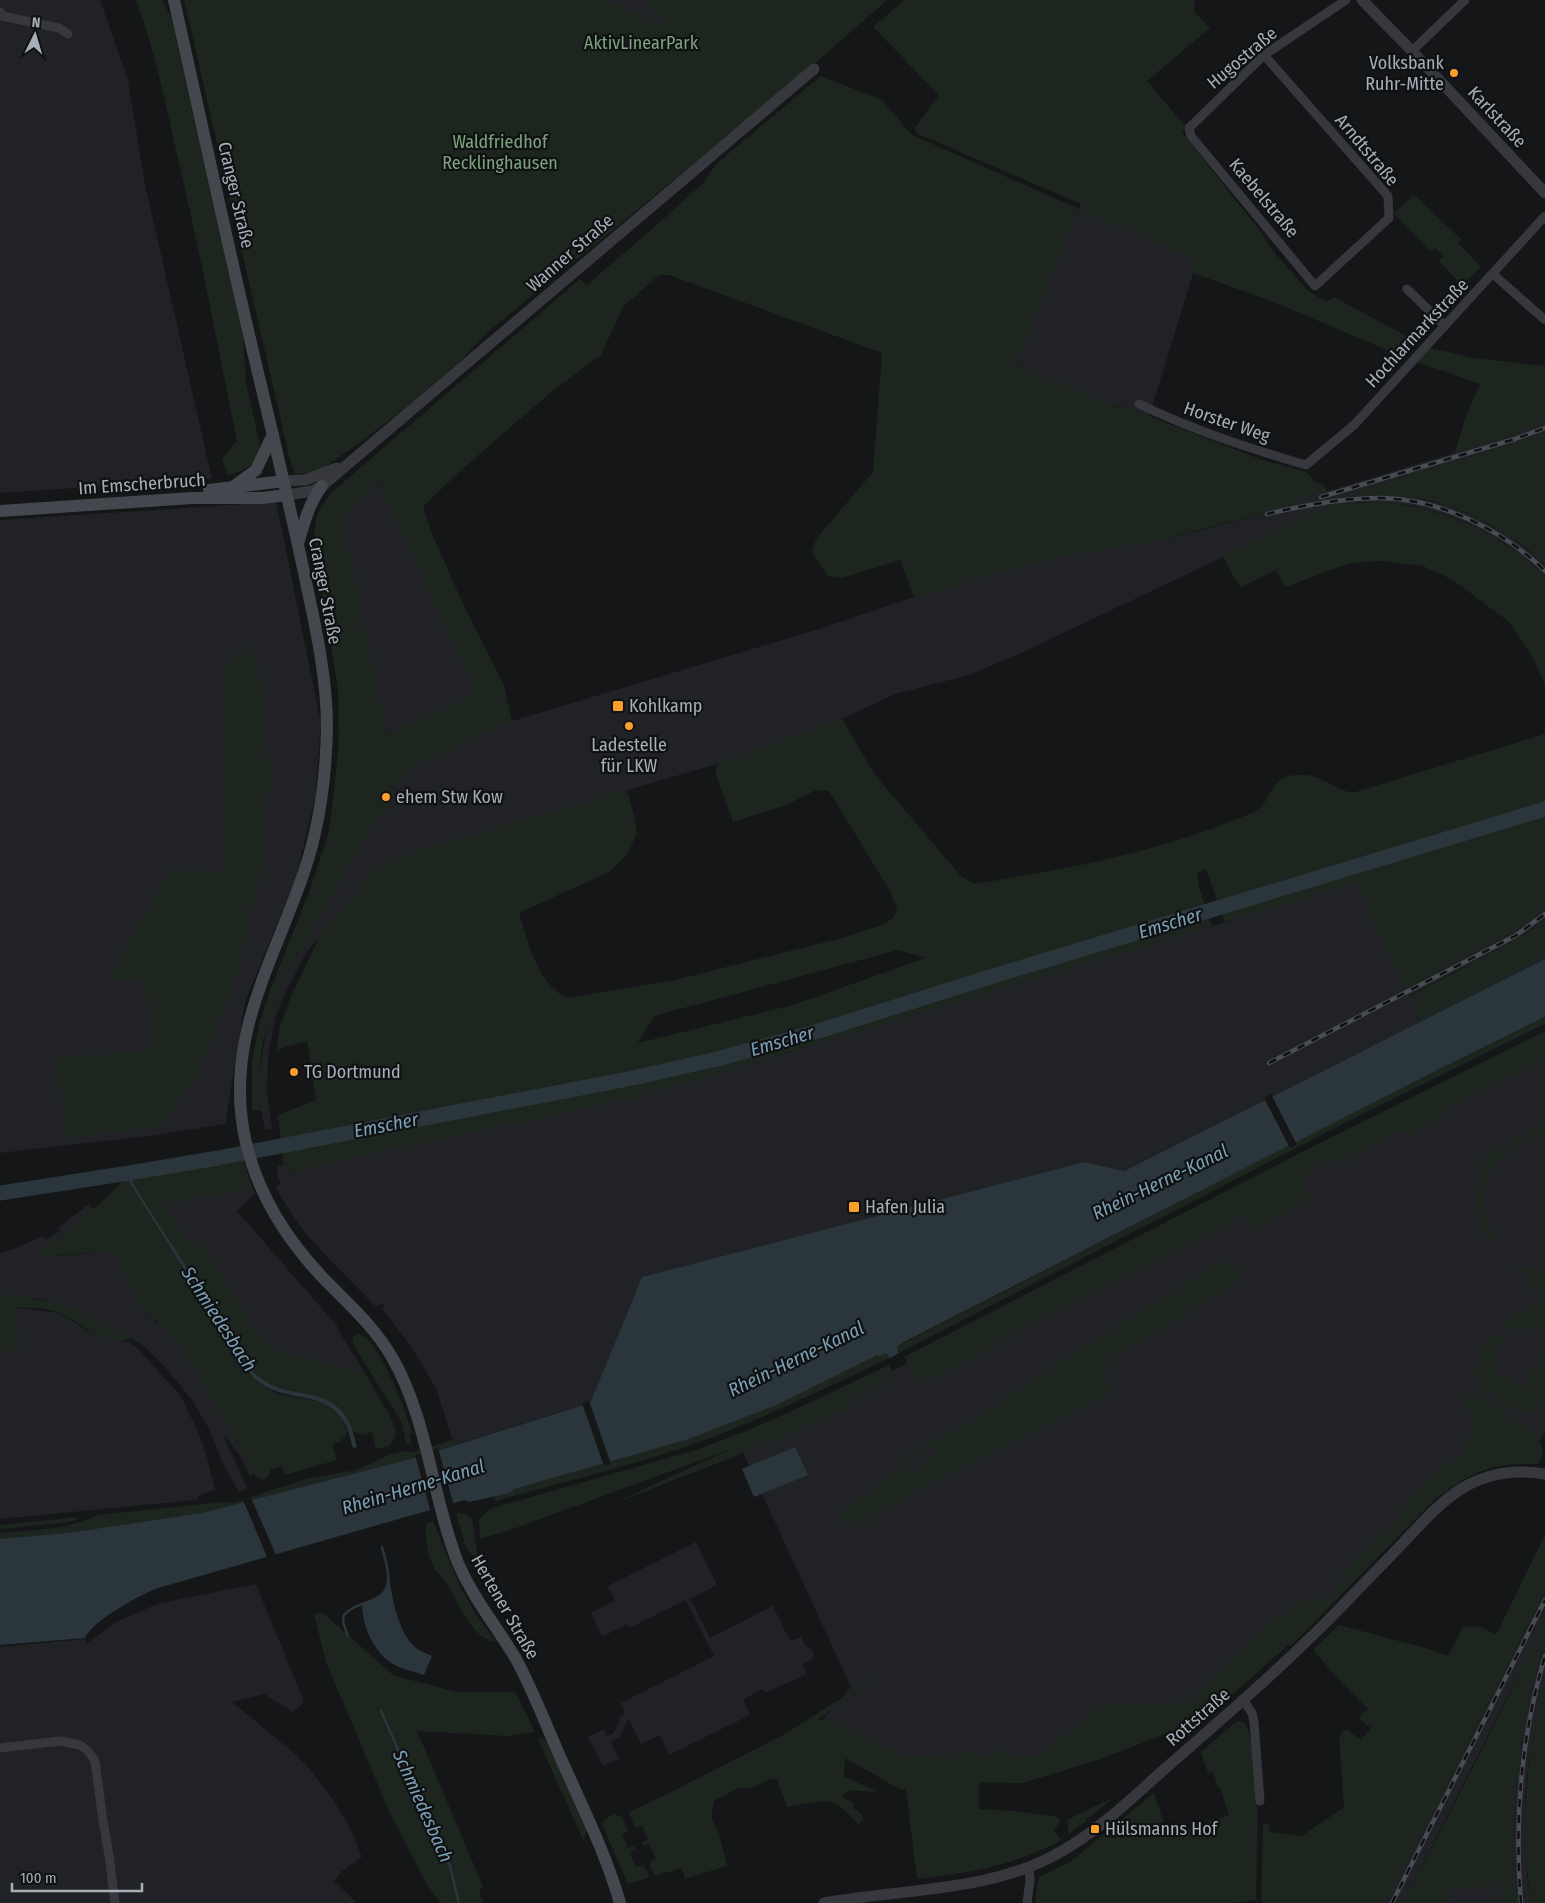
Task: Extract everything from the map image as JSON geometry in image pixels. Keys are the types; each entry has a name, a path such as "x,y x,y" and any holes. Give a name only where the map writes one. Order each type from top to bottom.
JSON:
{"main road":[{"name":"Cranger Straße","path":"174,0 284,481 323,670 327,726 325,763 314,836 305,868 255,1000 245,1035 242,1054 240,1092 244,1133 260,1186"},
{"path":"230,493 256,470 273,434"},
{"name":"Im Emscherbruch","path":"0,511 230,493 284,481"},
{"path":"298,544 309,508 322,486"},
{"name":"Im Emscherbruch","path":"230,493 262,498 287,495"},
{"name":"Im Emscherbruch","path":"0,503 216,494"},
{"name":"Hertener Straße","path":"260,1186 271,1209 289,1238 321,1276 373,1330 385,1346 401,1374 412,1400 444,1519 464,1576 516,1660 529,1686 614,1880 620,1903"}],"street":[{"name":"Hugostraße","path":"1189,129 1190,125 1264,55 1346,0"},
{"name":"Karlstraße","path":"1362,0 1545,193"},
{"path":"1412,51 1466,0"},
{"path":"0,12 2,16 59,28 68,34"},
{"name":"Arndtstraße","path":"1264,55 1388,196 1389,218 1315,286"},
{"name":"Wanner Straße","path":"287,495 307,492 322,486 814,69"},
{"name":"Kaebelstraße","path":"1189,129 1191,136 1315,286"},
{"name":"Hochlarmarkstraße","path":"1306,465 1354,424 1545,216"},
{"path":"1493,274 1545,320"},
{"path":"1407,289 1445,326"},
{"name":"Horster Weg","path":"1139,404 1176,422 1226,441 1306,465"},
{"name":"Wanner Straße","path":"284,481 305,480 348,464"},
{"name":"Rottstraße","path":"824,1903 994,1878 1029,1868 1064,1850 1095,1829 1244,1701 1307,1642 1418,1527 1450,1497 1462,1488 1492,1475 1515,1472 1545,1474"},
{"path":"1244,1701 1252,1713 1254,1722 1260,1801"},
{"path":"0,1748 60,1741 80,1744 88,1751 95,1761 115,1903"},
{"path":"1027,1903 1030,1880 1029,1868"}],"shaded area":[{"path":"0,0 100,0 128,80 145,184 212,479 0,493"},
{"path":"605,0 646,0 671,29"},
{"path":"1079,209 1197,260 1149,417 1126,408 1106,405 1016,363"},
{"path":"1545,423 1545,432 1516,443 1352,493 1411,496 1446,505 1474,516 1508,535 1539,559 1545,565 1545,576 1534,565 1503,542 1470,524 1441,513 1409,505 1382,502 1337,503 1019,654 969,675 895,694 842,719 717,764 414,852 376,870 306,953 286,991 276,1016 268,1056 267,1095 272,1128 265,1130 261,1110 260,1071 267,1025 279,987 361,843 375,822 389,806 392,791 424,759 438,759 475,736 512,721 816,630 914,597 1066,555 1158,541 1213,527 1291,505 1291,499 1335,489 1513,435"},
{"path":"378,480 473,686 475,696 386,734 348,548 348,511"},
{"path":"276,502 321,723 315,798 296,878 245,1002 225,1124 157,1135 0,1153 0,520","holes":["226,662 262,695 270,774 261,870 238,969 199,1072 56,1059 149,1051 147,982 225,872 227,809 224,746"]},
{"path":"1356,883 1405,989 1514,932 1545,908 1545,920 1517,939 1409,996 1420,1022 1123,1171 1084,1162 642,1277 590,1403 454,1445 436,1388 411,1346 382,1309 386,1306 381,1304 375,1306 328,1258 302,1229 276,1188 281,1182 278,1177 277,1166 287,1163 290,1173 293,1174 304,1168 641,1096"},
{"path":"1545,1047 1545,1433 1535,1446 1461,1472 1288,1645 1210,1713 1188,1725 1101,1759 1022,1783 979,1782 900,1789 845,1758 803,1743 851,1687 740,1446"},
{"path":"252,1187 255,1193 237,1211 338,1327 366,1375 266,1347 200,1242 189,1245 164,1204"},
{"path":"89,1204 94,1210 69,1233 38,1252 60,1256 114,1251 120,1258 126,1277 145,1311 155,1322 164,1325 196,1370 243,1451 253,1474 250,1477 240,1456 222,1432 247,1488 239,1492 222,1462 209,1429 192,1400 165,1367 146,1348 113,1326 83,1312 40,1299 0,1295 0,1253 43,1236 46,1240 61,1230 58,1228"},
{"path":"12,1307 59,1313 87,1330 118,1341 130,1343 137,1348 181,1396 206,1454 215,1490 200,1495 196,1500 0,1519 0,1351 19,1348"},
{"path":"696,1542 717,1585 690,1599 710,1638 773,1606 790,1641 801,1637 806,1646 813,1650 811,1660 802,1664 807,1674 765,1693 763,1689 743,1699 750,1715 669,1755 660,1735 641,1744 629,1720 620,1737 611,1742 619,1759 603,1766 588,1737 604,1729 607,1736 614,1733 621,1716 625,1714 621,1703 714,1656 686,1600 629,1628 627,1624 602,1637 591,1613 615,1601 608,1586"},
{"path":"256,1584 304,1702 293,1712 264,1694 232,1702 294,1753 308,1767 334,1801 350,1828 362,1857 342,1871 334,1881 357,1903 0,1903 0,1647 85,1639 86,1644 118,1621 157,1604"},
{"path":"1545,1592 1545,1620 1542,1628 1403,1903 1384,1903 1434,1810"},
{"path":"1545,1644 1545,1680 1529,1760 1525,1796 1527,1876 1532,1903 1517,1903 1513,1837 1518,1758 1533,1682"},
{"path":"1500,1885 1503,1903 1446,1903 1454,1888"}],"green space":[{"path":"136,0 161,0 171,16 243,337 246,382 261,450 249,467 228,476 222,459 237,441 201,261 164,96 149,38"},
{"path":"184,0 605,0 669,28 646,0 887,0 796,80 489,331 459,362 404,409 325,467 307,473 295,474 290,460"},
{"path":"904,0 1194,0 1195,13 1210,28 1147,81 1185,126 1182,132 1264,236 1269,246 1307,290 1326,302 1334,297 1416,341 1403,357 1274,302 1193,273 1196,260 1079,209 1081,204 916,133 915,127 939,95 873,27"},
{"path":"821,76 882,100 912,135 1079,209 1016,363 1106,405 1133,410 1265,461 1306,472 1316,483 1324,485 1327,492 1291,499 1292,505 1158,541 1066,555 914,597 900,560 842,578 828,576 812,552 816,539 873,472 882,353 669,275 659,275 623,307 601,355 550,393 458,473 423,507 433,536 464,606 504,685 512,721 475,736 438,759 424,759 392,791 389,806 375,822 361,843 279,987 262,1047 260,1071 261,1110 252,1111 252,1062 260,1021 328,836 334,792 339,738 338,690 321,590 314,532 318,512 331,493 580,279 587,285 705,181 715,165","holes":["378,480 473,686 475,696 386,734 348,548 348,511"]},
{"path":"1414,195 1461,239 1458,243 1481,267 1462,285 1439,261 1443,256 1435,248 1431,252 1395,215 1395,212"},
{"path":"1429,348 1474,358 1545,366 1545,423 1455,453 1465,418 1480,384 1417,362"},
{"path":"1545,432 1545,565 1517,541 1483,520 1465,512 1410,496 1353,495 1352,493 1516,443"},
{"path":"1382,502 1427,510 1449,516 1470,525 1509,547 1528,560 1545,576 1545,685 1532,656 1509,622 1453,580 1423,566 1382,561 1350,563 1285,587 1276,570 1241,587 1234,578 1223,556 1337,503"},
{"path":"252,644 262,695 270,773 261,870 238,969 199,1072 160,1126 68,1139 56,1058 149,1051 147,983 110,978 170,870 225,872 227,809 224,746 226,662"},
{"path":"842,719 875,775 960,875 974,884 1106,860 1203,832 1256,811 1277,783 1288,776 1312,776 1352,793 1545,734 1545,908 1514,932 1405,989 1356,883 1225,922 1206,869 1197,872 1199,887 1212,926 641,1096 304,1168 293,1174 290,1173 287,1163 283,1164 278,1115 316,1100 307,1041 282,1048 276,1053 279,1030 291,996 320,936 376,870 414,852 627,790 637,833 628,853 609,872 519,913 530,949 541,972 547,982 566,998 675,980 842,938 882,925 894,917 897,908 890,891 829,791 816,790 786,805 733,822 715,772 717,764","holes":["898,950 925,958 793,1005 638,1043 654,1016"]},
{"path":"1545,920 1545,959 1420,1022 1409,997 1517,939"},
{"path":"1545,1017 1545,1024 1368,1111 899,1353 897,1347 904,1343 1426,1075"},
{"path":"1545,1031 1545,1060 1468,1096 1411,1135 1404,1131 1391,1134 1347,1162 1328,1161 1314,1168 1301,1178 1310,1198 1256,1230 1245,1212 1211,1233 920,1384 904,1357 1302,1152"},
{"path":"1545,1121 1545,1138 1527,1142 1512,1150 1499,1160 1491,1173 1486,1187 1485,1203 1488,1220 1495,1237 1491,1242 1482,1226 1477,1211 1480,1177 1473,1165"},
{"path":"243,1160 252,1187 165,1205 189,1245 200,1242 266,1347 366,1375 390,1416 396,1432 394,1440 389,1446 376,1449 372,1432 362,1435 352,1431 339,1407 330,1401 272,1386 253,1371 133,1184 133,1180"},
{"path":"128,1180 255,1379 274,1392 328,1405 343,1420 348,1432 341,1441 332,1445 337,1460 285,1475 282,1467 270,1470 268,1476 262,1480 253,1474 243,1451 196,1370 164,1325 151,1317 136,1298 114,1251 41,1257 38,1252 69,1233 123,1181"},
{"path":"1223,1261 1235,1266 1238,1276 1235,1285 1110,1360 1106,1372 1111,1393 904,1496 905,1499 874,1514 878,1521 870,1525 866,1518 848,1527 840,1513 887,1480 912,1452 974,1420 1058,1363","holes":["932,1446 938,1455 909,1475 903,1466"]},
{"path":"1513,1263 1545,1271 1545,1332 1535,1328 1534,1331 1520,1326 1507,1331 1503,1326 1513,1319 1512,1317 1538,1301 1539,1297 1522,1271 1519,1272"},
{"path":"0,1295 36,1299 69,1307 100,1320 132,1337 124,1341 115,1341 105,1338 54,1311 13,1307 19,1349 0,1351"},
{"path":"357,1334 365,1337 374,1347 390,1376 409,1423 412,1433 409,1434 412,1446 406,1443 402,1423 353,1344 352,1338"},
{"path":"1495,1336 1503,1336 1505,1340 1504,1345 1501,1344 1491,1363 1497,1366 1497,1374 1513,1380 1511,1384 1524,1390 1545,1343 1545,1403 1524,1415 1485,1390 1476,1381 1476,1366 1479,1355"},
{"path":"886,1353 890,1358 726,1432 627,1465 495,1501 495,1496 510,1493 514,1489 689,1439 779,1404"},
{"path":"889,1365 895,1379 847,1403 849,1408 726,1460 612,1504 731,1449 513,1529 480,1539 479,1519 490,1509 696,1450 794,1410"},
{"path":"1470,1392 1510,1416 1538,1439 1543,1451 1538,1464 1508,1465 1483,1471 1460,1482 1435,1499 1292,1645 1288,1645 1232,1695 1200,1720 1101,1759 1022,1783 979,1782 979,1809 1024,1812 1057,1817 1060,1821 1054,1831 1061,1839 1058,1842 1007,1863 954,1874 917,1879 906,1790 900,1789 845,1758 844,1777 875,1790 875,1792 852,1790 844,1793 843,1797 854,1804 853,1808 862,1814 862,1820 858,1824 841,1807 834,1803 817,1802 787,1807 777,1779 771,1779 748,1789 740,1787 714,1801 711,1818 719,1833 727,1866 685,1879 682,1868 654,1876 650,1862 656,1859 649,1844 643,1846 642,1843 648,1840 642,1825 635,1828 629,1812 785,1734 882,1672 817,1721 827,1718 867,1740 907,1756 972,1753 989,1755 1004,1750 1025,1758 1039,1755 1106,1704 1178,1704 1189,1700 1281,1615 1300,1601 1315,1602 1333,1593 1341,1581 1343,1572 1380,1533 1392,1528 1400,1519 1405,1506 1446,1464 1457,1459 1465,1449 1476,1428 1471,1412 1464,1404"},
{"path":"452,1440 454,1445 418,1457 202,1513 67,1533 0,1539 0,1533 38,1530 75,1524 98,1515 223,1502 233,1503 306,1479 356,1470 389,1455 403,1451 414,1452"},
{"path":"456,1514 467,1514 472,1519 478,1558 470,1553 466,1547"},
{"path":"81,1517 70,1522 0,1529 0,1525"},
{"path":"433,1521 460,1587 495,1642 486,1638 471,1625 444,1579 433,1566 427,1547 426,1528 428,1523"},
{"path":"1545,1535 1545,1592 1434,1810 1384,1903 1262,1903 1263,1823 1269,1824 1269,1832 1302,1836 1344,1807 1339,1736 1346,1729 1361,1740 1371,1728 1358,1718 1368,1709 1313,1650 1339,1625 1429,1649 1448,1656 1463,1627 1479,1626 1496,1635"},
{"path":"323,1613 393,1675 456,1692 515,1692 535,1732 507,1736 417,1731 483,1886 479,1892 483,1903 441,1903 427,1885 389,1811 326,1662 314,1614"},
{"path":"1545,1620 1545,1644 1533,1682 1518,1758 1513,1836 1517,1903 1503,1903 1500,1885 1454,1888 1446,1903 1403,1903 1480,1754"},
{"path":"1545,1680 1545,1903 1532,1903 1526,1859 1526,1792 1531,1747"},
{"path":"1237,1721 1246,1724 1252,1742 1258,1822 1256,1900 1234,1903 1035,1903 1038,1881 1041,1876 1070,1862 1154,1793 1168,1836 1229,1815 1213,1771 1208,1773 1201,1752"},
{"path":"538,1739 546,1740 587,1829 584,1842"},
{"path":"1111,1800 1089,1818 1085,1819 1086,1821 1069,1834 1067,1820"},
{"path":"615,1814 618,1817 621,1816 628,1831 622,1834 628,1848 634,1846 636,1850 630,1852 636,1867 643,1865 650,1877 628,1884 602,1825 605,1819"}],"water":[{"name":"Rhein-Herne-Kanal","path":"1545,959 1545,1017 1441,1068 904,1342 897,1347 899,1353 890,1358 886,1353 878,1355 779,1404 689,1439 514,1489 510,1493 469,1502 465,1500 158,1588 129,1602 107,1616 85,1638 0,1645 0,1539 67,1533 202,1513 418,1457 590,1403 642,1277 1084,1162 1124,1171"},
{"path":"128,1180 133,1180 133,1184 253,1371 264,1381 277,1387 315,1396 327,1400 338,1407 349,1421 357,1447 353,1448 346,1425 336,1411 314,1400 275,1391 263,1385 252,1376"},
{"path":"795,1447 808,1475 754,1497 742,1469"},
{"path":"389,1573 393,1601 402,1629 414,1646 432,1656 424,1675 390,1662 378,1650 369,1636 362,1611 362,1603 382,1594 387,1585"}],"pier":[{"path":"1271,1094 1297,1145 1290,1148 1264,1098"},
{"path":"589,1401 611,1464 604,1466 582,1403"},
{"path":"438,1448 454,1506 431,1513 415,1455"},
{"path":"251,1498 277,1557 268,1559 243,1500"}],"waterway":[{"name":"Emscher","path":"0,1193 218,1158 633,1078 717,1059 812,1033 990,977 1545,809"},
{"name":"Schmiedesbach","path":"129,1173 131,1182"},
{"name":"Schmiedesbach","path":"348,1636 343,1622 344,1615 355,1607 382,1595 386,1589 388,1576 382,1547"},
{"name":"Schmiedesbach","path":"381,1711 450,1866 459,1903"}],"railway":[{"path":"1321,497 1515,439 1545,428"},
{"path":"1267,514 1324,503 1366,498 1403,500 1426,504 1448,511 1490,530 1510,542 1545,571"},
{"path":"1269,1063 1515,936 1545,914"},
{"path":"1392,1903 1545,1600"},
{"path":"1521,1903 1518,1840 1521,1778 1530,1717 1545,1656"}],"place":[{"name":"Volksbank Ruhr-Mitte","path":"1454,73"},
{"name":"Kohlkamp","path":"618,706"},
{"name":"Ladestelle für LKW","path":"629,726"},
{"name":"ehem Stw Kow","path":"386,797"},
{"name":"TG Dortmund","path":"294,1072"},
{"name":"Hafen Julia","path":"854,1207"},
{"name":"Hülsmanns Hof","path":"1095,1829"}],"park label":[{"name":"AktivLinearPark","path":"641,43"},
{"name":"Waldfriedhof Recklinghausen","path":"500,152"}]}
